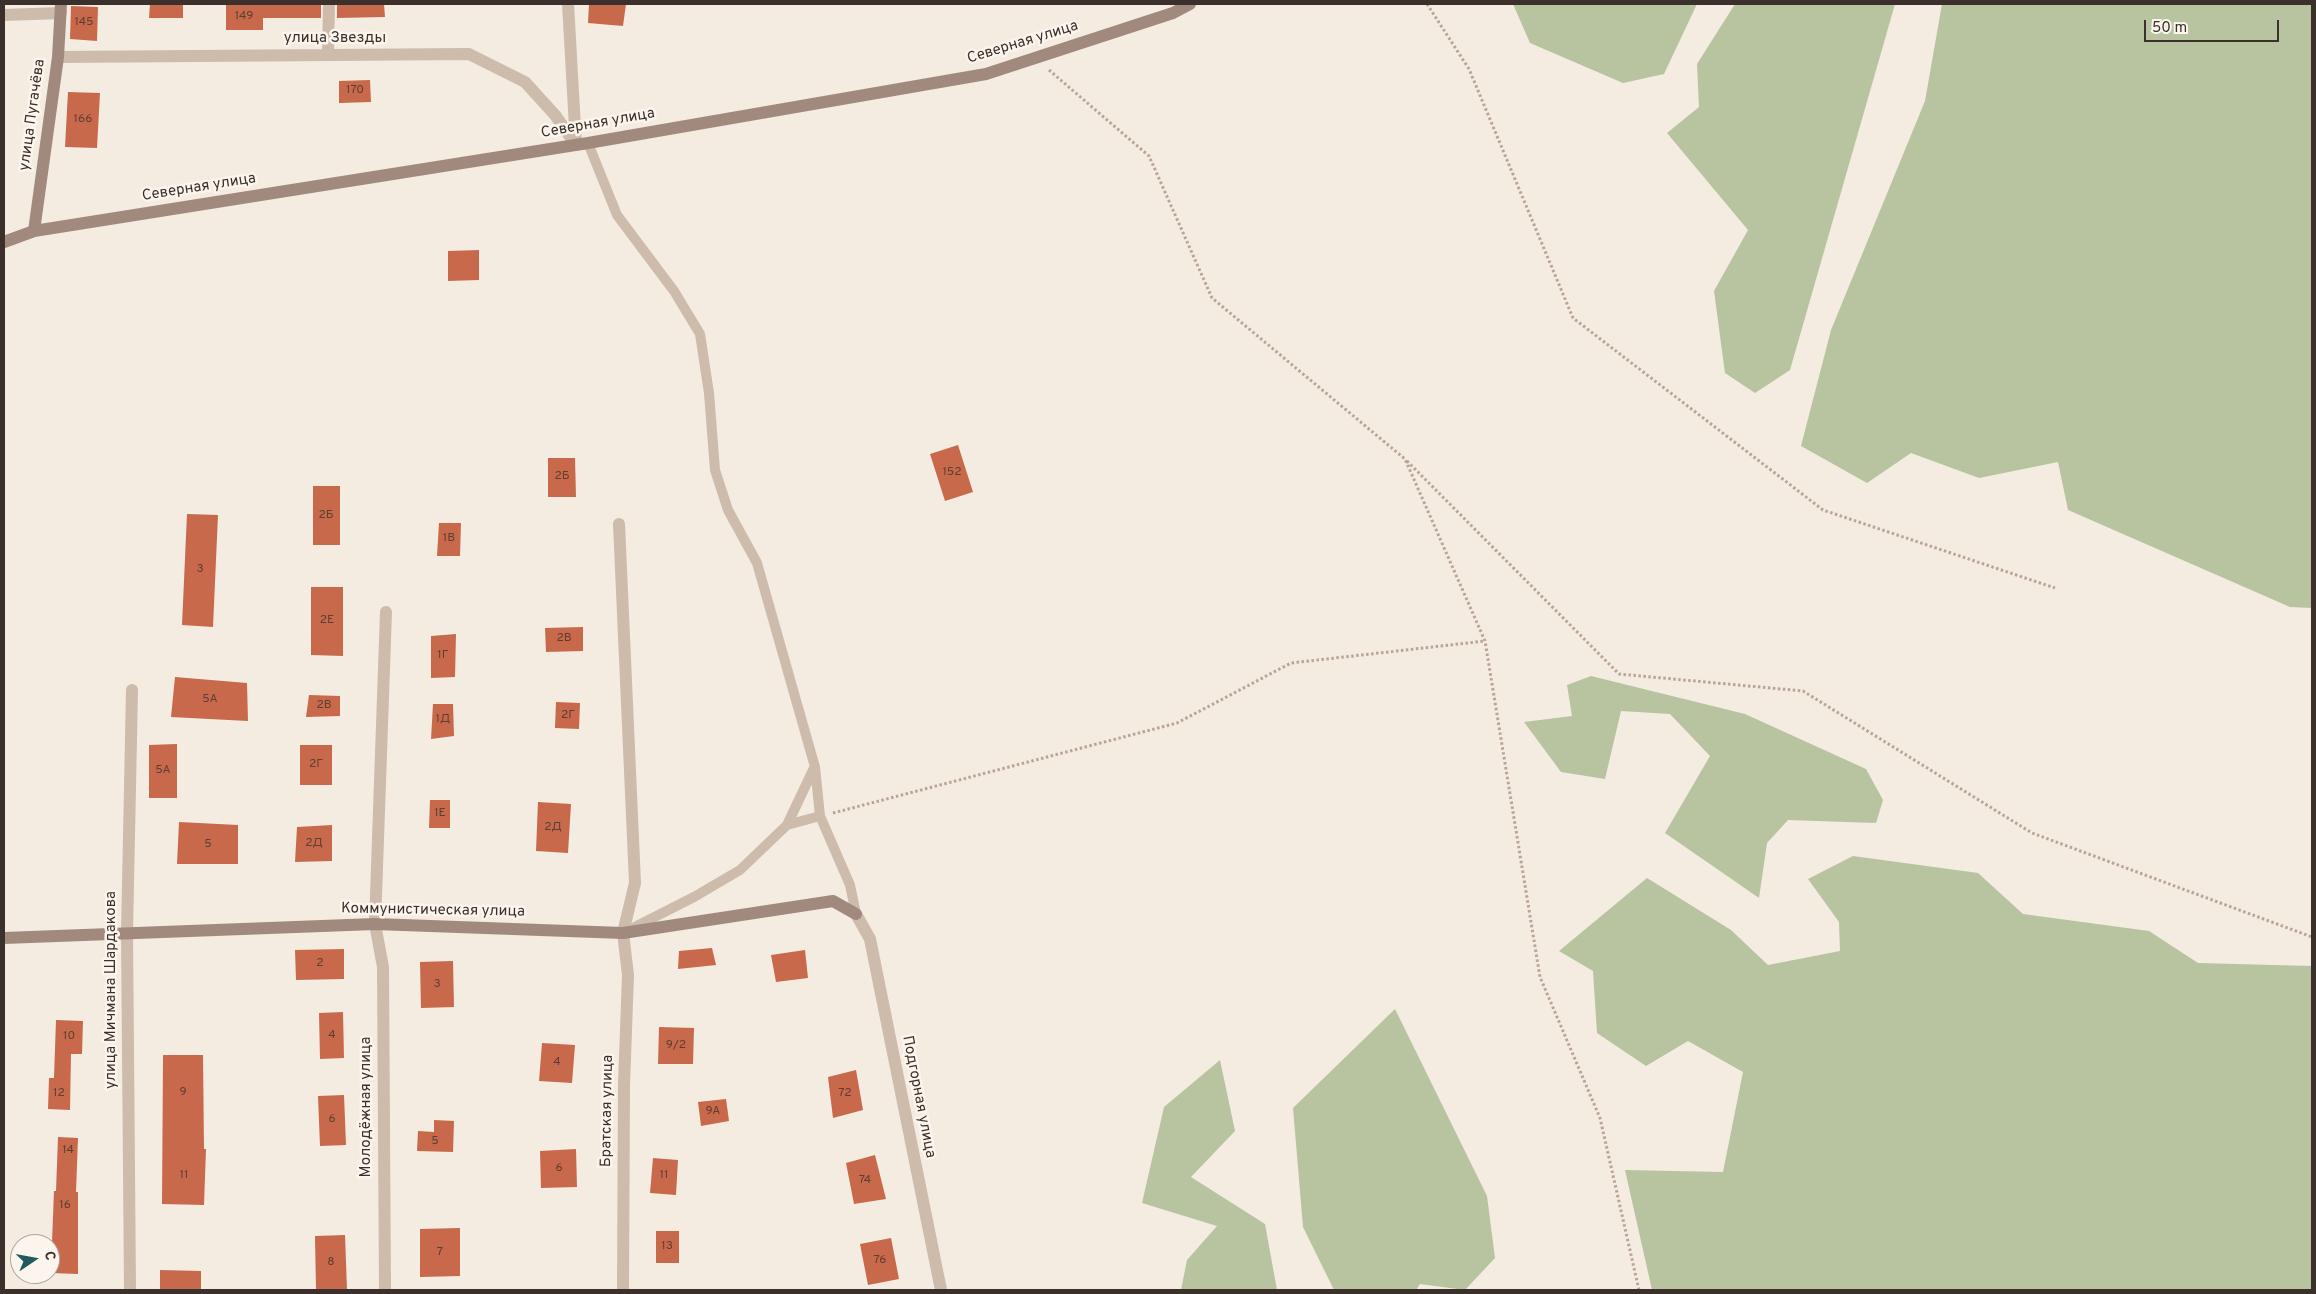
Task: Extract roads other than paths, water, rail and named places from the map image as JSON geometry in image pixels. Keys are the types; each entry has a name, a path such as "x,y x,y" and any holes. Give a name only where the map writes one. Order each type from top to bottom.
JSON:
{"street":[{"path":"328,55 329,4"},
{"path":"568,4 582,144"},
{"name":"Северная улица","path":"4,242 34,231 582,144 986,74 1173,13 1190,4"},
{"path":"4,15 61,8"},
{"name":"улица Пугачёва","path":"34,231 58,57 61,8"},
{"name":"улица Звезды","path":"58,57 469,54 526,82 582,144"},
{"path":"620,524 636,883 623,933"},
{"name":"Молодёжная улица","path":"385,1290 382,967 375,924 386,612"},
{"name":"улица Мичмана Шардакова","path":"130,1290 127,932 132,690"},
{"name":"Коммунистическая улица","path":"4,938 375,924 623,933 833,902 856,914"},
{"name":"Подгорная улица","path":"856,914 870,939 941,1290"},
{"name":"Братская улица","path":"623,933 628,974 624,1084 623,1290"}],"lane":[{"path":"582,144 617,216 674,291 700,334 709,393 715,470 728,510 757,563 815,767 820,816 850,885 856,914"},
{"path":"623,933 694,898 740,870 787,825 815,767"},
{"path":"787,825 820,816"}]}
